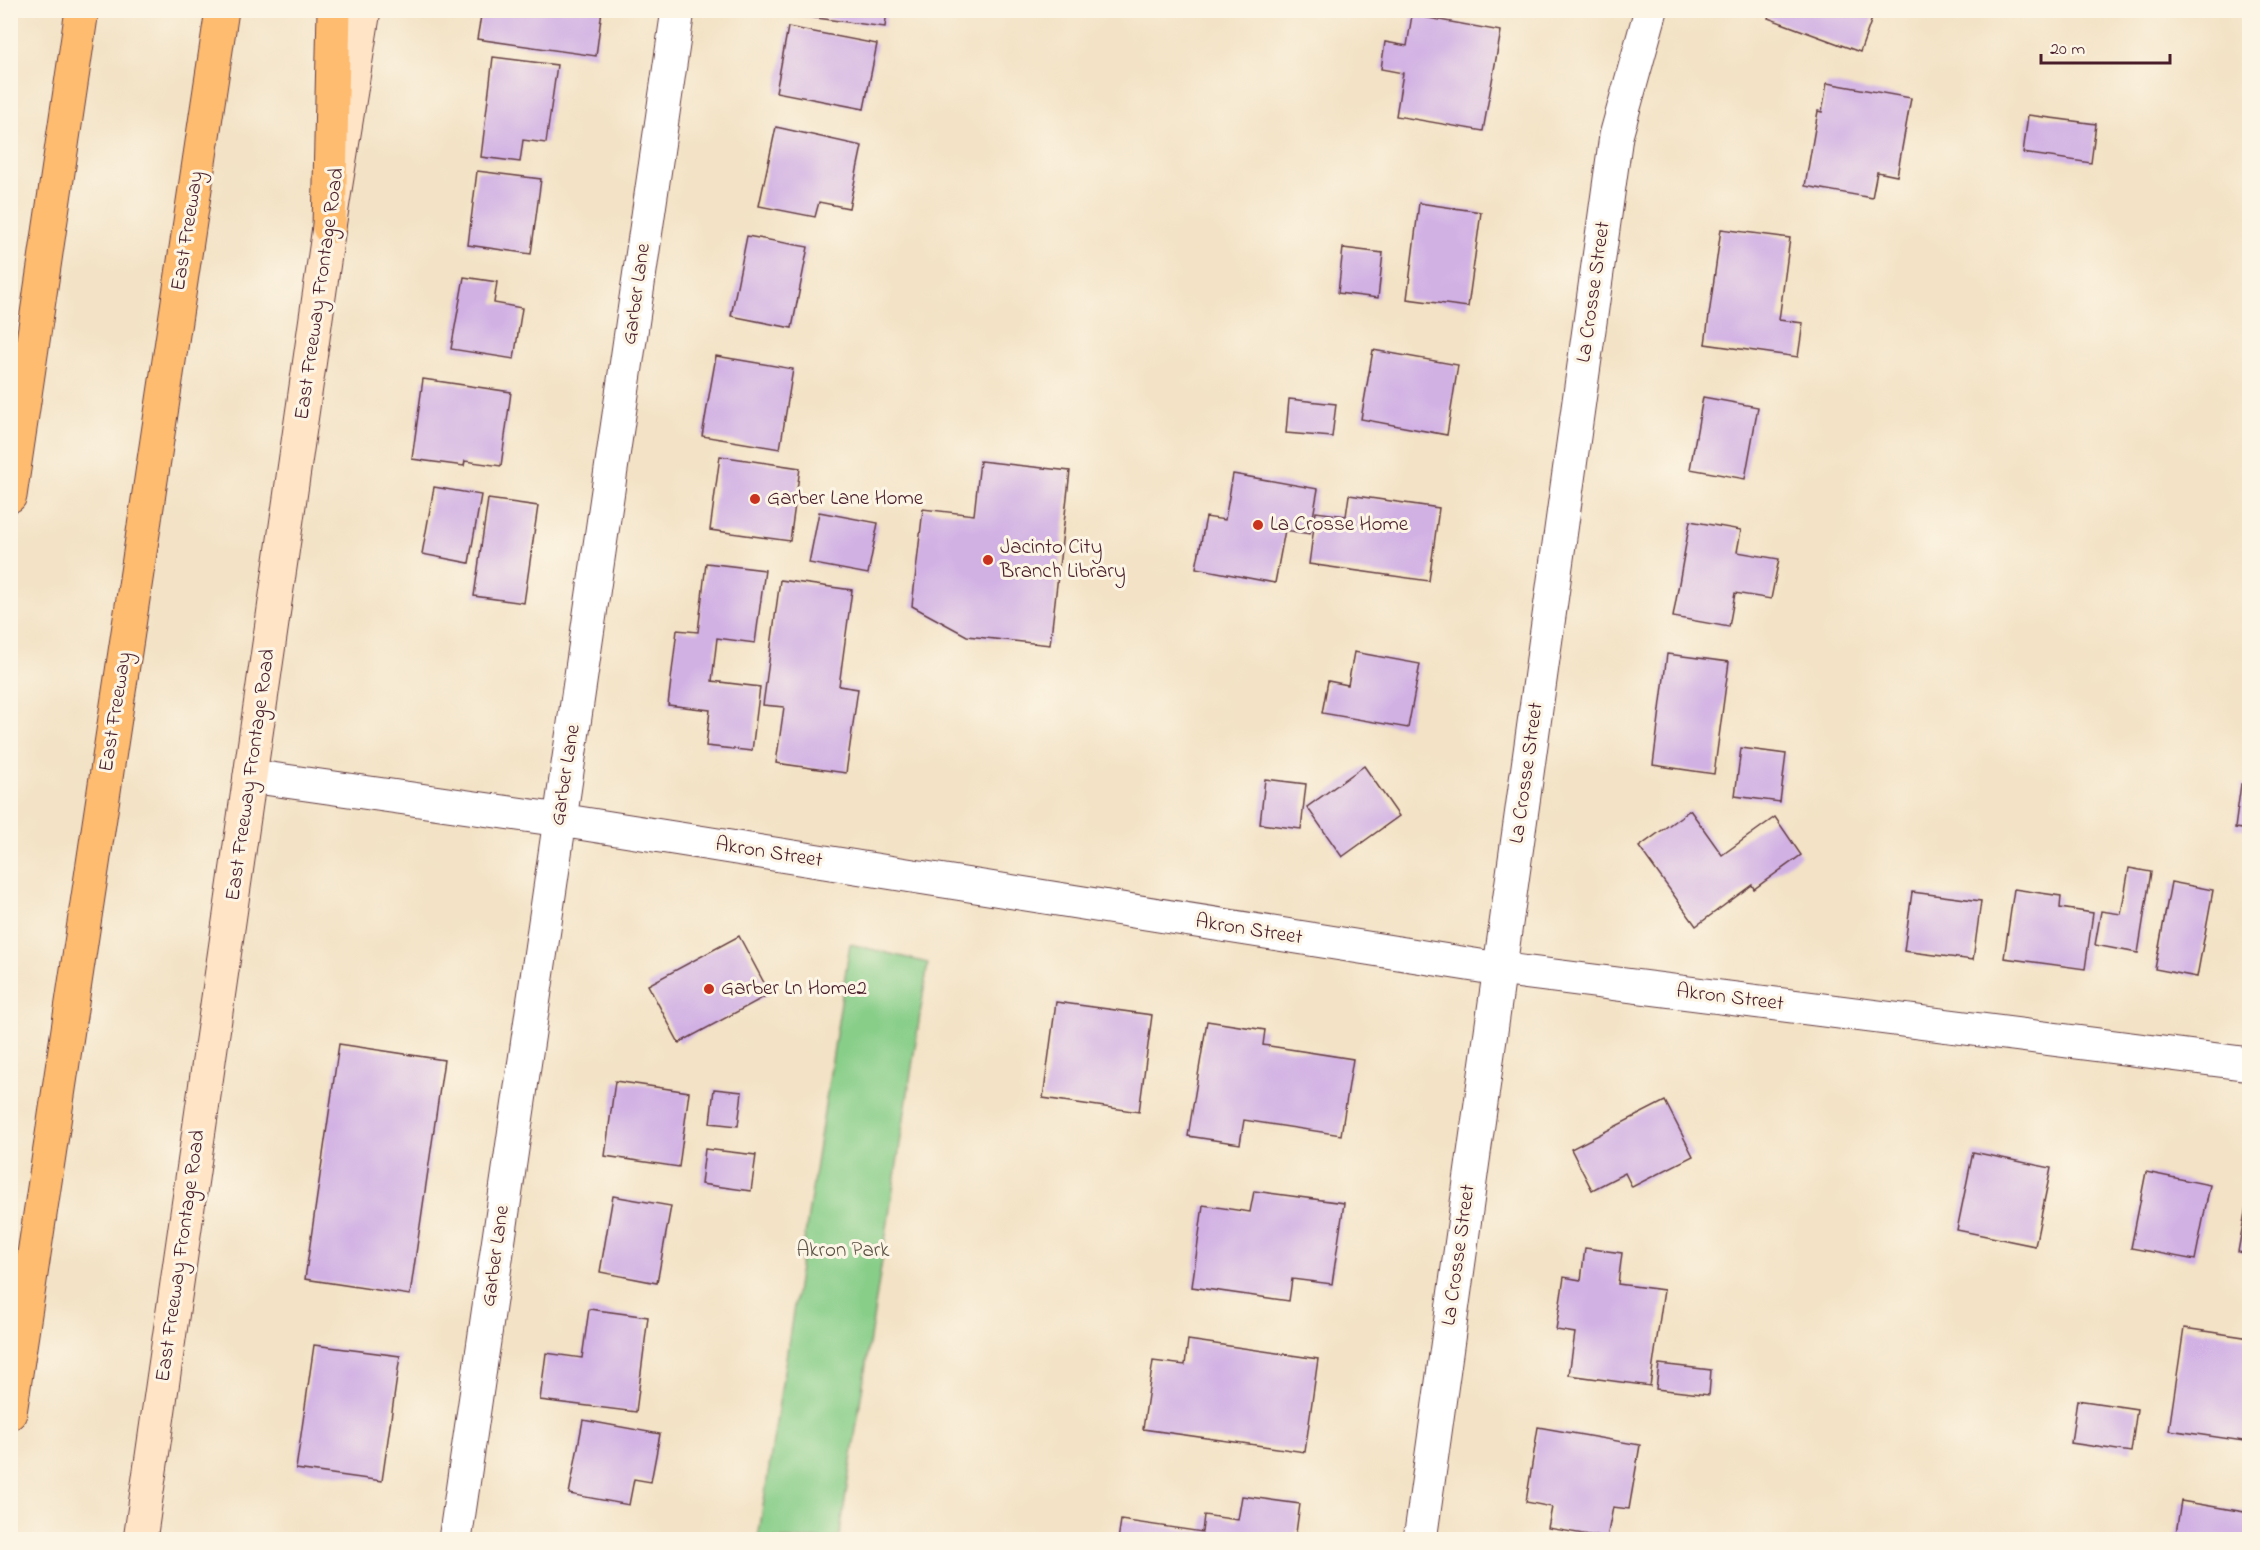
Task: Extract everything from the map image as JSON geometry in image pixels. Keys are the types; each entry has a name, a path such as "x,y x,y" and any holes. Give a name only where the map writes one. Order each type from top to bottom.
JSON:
{"highway":[{"path":"10,496 82,10"},
{"name":"East Freeway","path":"10,1413 222,10"},
{"path":"329,227 334,10"}],"main road":[{"name":"East Freeway Frontage Road","path":"144,1539 250,776 329,227 364,10"}],"street":[{"name":"Garber Lane","path":"455,1539 678,10"},
{"name":"La Crosse Street","path":"1420,1539 1616,136 1651,10"},
{"name":"Akron Street","path":"250,776 560,820 1499,969 2250,1064"}],"green space":[{"name":"Akron Park","path":"850,944 928,963 839,1539 758,1539"}],"building":[{"path":"482,10 602,10 596,56 477,39"},
{"path":"794,10 887,10 885,27 794,15"},
{"path":"1771,10 1875,10 1860,52 1768,18"},
{"path":"1412,15 1501,31 1483,131 1396,116 1403,73 1381,69 1385,42 1407,46"},
{"path":"788,27 877,44 864,109 776,92"},
{"path":"493,57 557,65 546,143 523,140 520,162 481,157"},
{"path":"1827,83 1911,98 1897,176 1877,172 1872,198 1805,186 1818,111 1822,112"},
{"path":"2028,115 2096,124 2091,163 2023,153"},
{"path":"776,127 862,146 849,208 819,202 815,217 759,206"},
{"path":"477,171 541,179 531,254 468,245"},
{"path":"1419,203 1481,212 1468,307 1407,299"},
{"path":"1721,229 1790,238 1779,320 1803,323 1798,357 1705,344"},
{"path":"747,236 808,247 792,328 731,316"},
{"path":"1343,248 1383,253 1378,298 1338,293"},
{"path":"464,277 497,282 494,303 522,308 514,359 451,349"},
{"path":"1373,350 1458,365 1447,435 1361,419"},
{"path":"716,356 793,369 780,449 702,436"},
{"path":"423,379 511,392 501,466 465,461 464,466 412,459"},
{"path":"1703,397 1758,407 1745,479 1690,469"},
{"path":"1289,399 1336,404 1332,437 1286,433"},
{"name":"Garber Lane Home","path":"720,456 800,468 790,541 710,530"},
{"name":"Jacinto City Branch Library","path":"980,461 1070,471 1050,645 967,636 912,606 923,509 974,515"},
{"name":"La Crosse Home","path":"1233,474 1318,489 1310,534 1285,530 1275,583 1196,568 1206,517 1225,520"},
{"path":"434,487 481,495 469,563 422,554"},
{"path":"1349,495 1439,508 1429,581 1309,564 1316,512 1346,516"},
{"path":"488,499 538,506 524,603 474,596"},
{"path":"819,512 878,523 868,574 809,563"},
{"path":"1690,521 1741,530 1737,552 1779,559 1771,599 1735,593 1729,627 1673,617"},
{"path":"706,563 765,570 755,643 717,638 712,681 760,687 752,751 706,746 710,710 668,705 677,630 698,632"},
{"path":"780,580 852,590 839,686 858,689 846,773 776,763 784,707 763,705"},
{"path":"1354,652 1420,664 1408,728 1322,713 1328,681 1348,685"},
{"path":"1667,654 1729,662 1714,774 1653,765"},
{"path":"1741,748 1786,754 1780,802 1735,796"},
{"path":"1364,766 1399,816 1342,857 1307,807"},
{"path":"1265,779 1306,784 1301,829 1260,824"},
{"path":"2241,784 2250,785 2250,830 2235,828"},
{"path":"1690,810 1722,855 1775,817 1801,855 1754,889 1752,885 1696,926 1639,847"},
{"path":"2129,868 2151,872 2138,953 2095,945 2101,911 2121,914"},
{"path":"2171,882 2213,890 2197,977 2155,969"},
{"path":"2014,889 2061,896 2060,908 2093,913 2085,969 2004,958"},
{"path":"1912,892 1981,901 1973,960 1904,951"},
{"name":"Garber Ln Home2","path":"739,936 770,994 679,1043 648,985"},
{"path":"1056,1002 1152,1015 1139,1112 1043,1098"},
{"path":"1207,1021 1265,1030 1263,1045 1353,1059 1341,1135 1244,1120 1240,1144 1188,1136"},
{"path":"339,1044 444,1060 410,1295 305,1279"},
{"path":"615,1081 689,1092 679,1167 605,1156"},
{"path":"714,1089 742,1092 738,1126 710,1123"},
{"path":"1665,1101 1693,1156 1632,1187 1625,1173 1592,1190 1571,1149"},
{"path":"705,1149 756,1155 751,1191 701,1184"},
{"path":"1973,1152 2051,1168 2035,1246 1957,1230"},
{"path":"2146,1172 2210,1185 2195,1260 2131,1248"},
{"path":"1254,1191 1344,1203 1332,1284 1292,1279 1289,1301 1192,1287 1203,1205 1250,1212"},
{"path":"613,1196 671,1206 657,1283 600,1272"},
{"path":"2247,1201 2250,1202 2250,1254 2238,1252"},
{"path":"1585,1248 1622,1253 1618,1284 1664,1290 1650,1386 1569,1375 1575,1333 1556,1330 1564,1277 1581,1280"},
{"path":"589,1309 648,1317 636,1412 540,1400 546,1353 582,1358"},
{"path":"2184,1328 2250,1338 2250,1442 2169,1430"},
{"path":"1188,1340 1318,1359 1305,1452 1143,1429 1153,1361 1185,1365"},
{"path":"314,1345 400,1356 382,1481 296,1469"},
{"path":"1659,1364 1711,1370 1709,1395 1656,1389"},
{"path":"2077,1400 2137,1409 2131,1452 2071,1443"},
{"path":"583,1420 660,1434 651,1482 634,1479 629,1505 569,1494"},
{"path":"1538,1427 1640,1445 1629,1509 1613,1507 1607,1538 1548,1528 1552,1507 1526,1502"},
{"path":"1242,1496 1300,1504 1295,1540 1118,1540 1121,1520 1202,1532 1204,1515 1238,1520"},
{"path":"2181,1501 2250,1513 2250,1540 2175,1540"}],"place":[{"name":"Garber Lane Home","path":"755,499"},
{"name":"La Crosse Home","path":"1258,525"},
{"name":"Jacinto City Branch Library","path":"988,560"},
{"name":"Garber Ln Home2","path":"709,989"}]}
